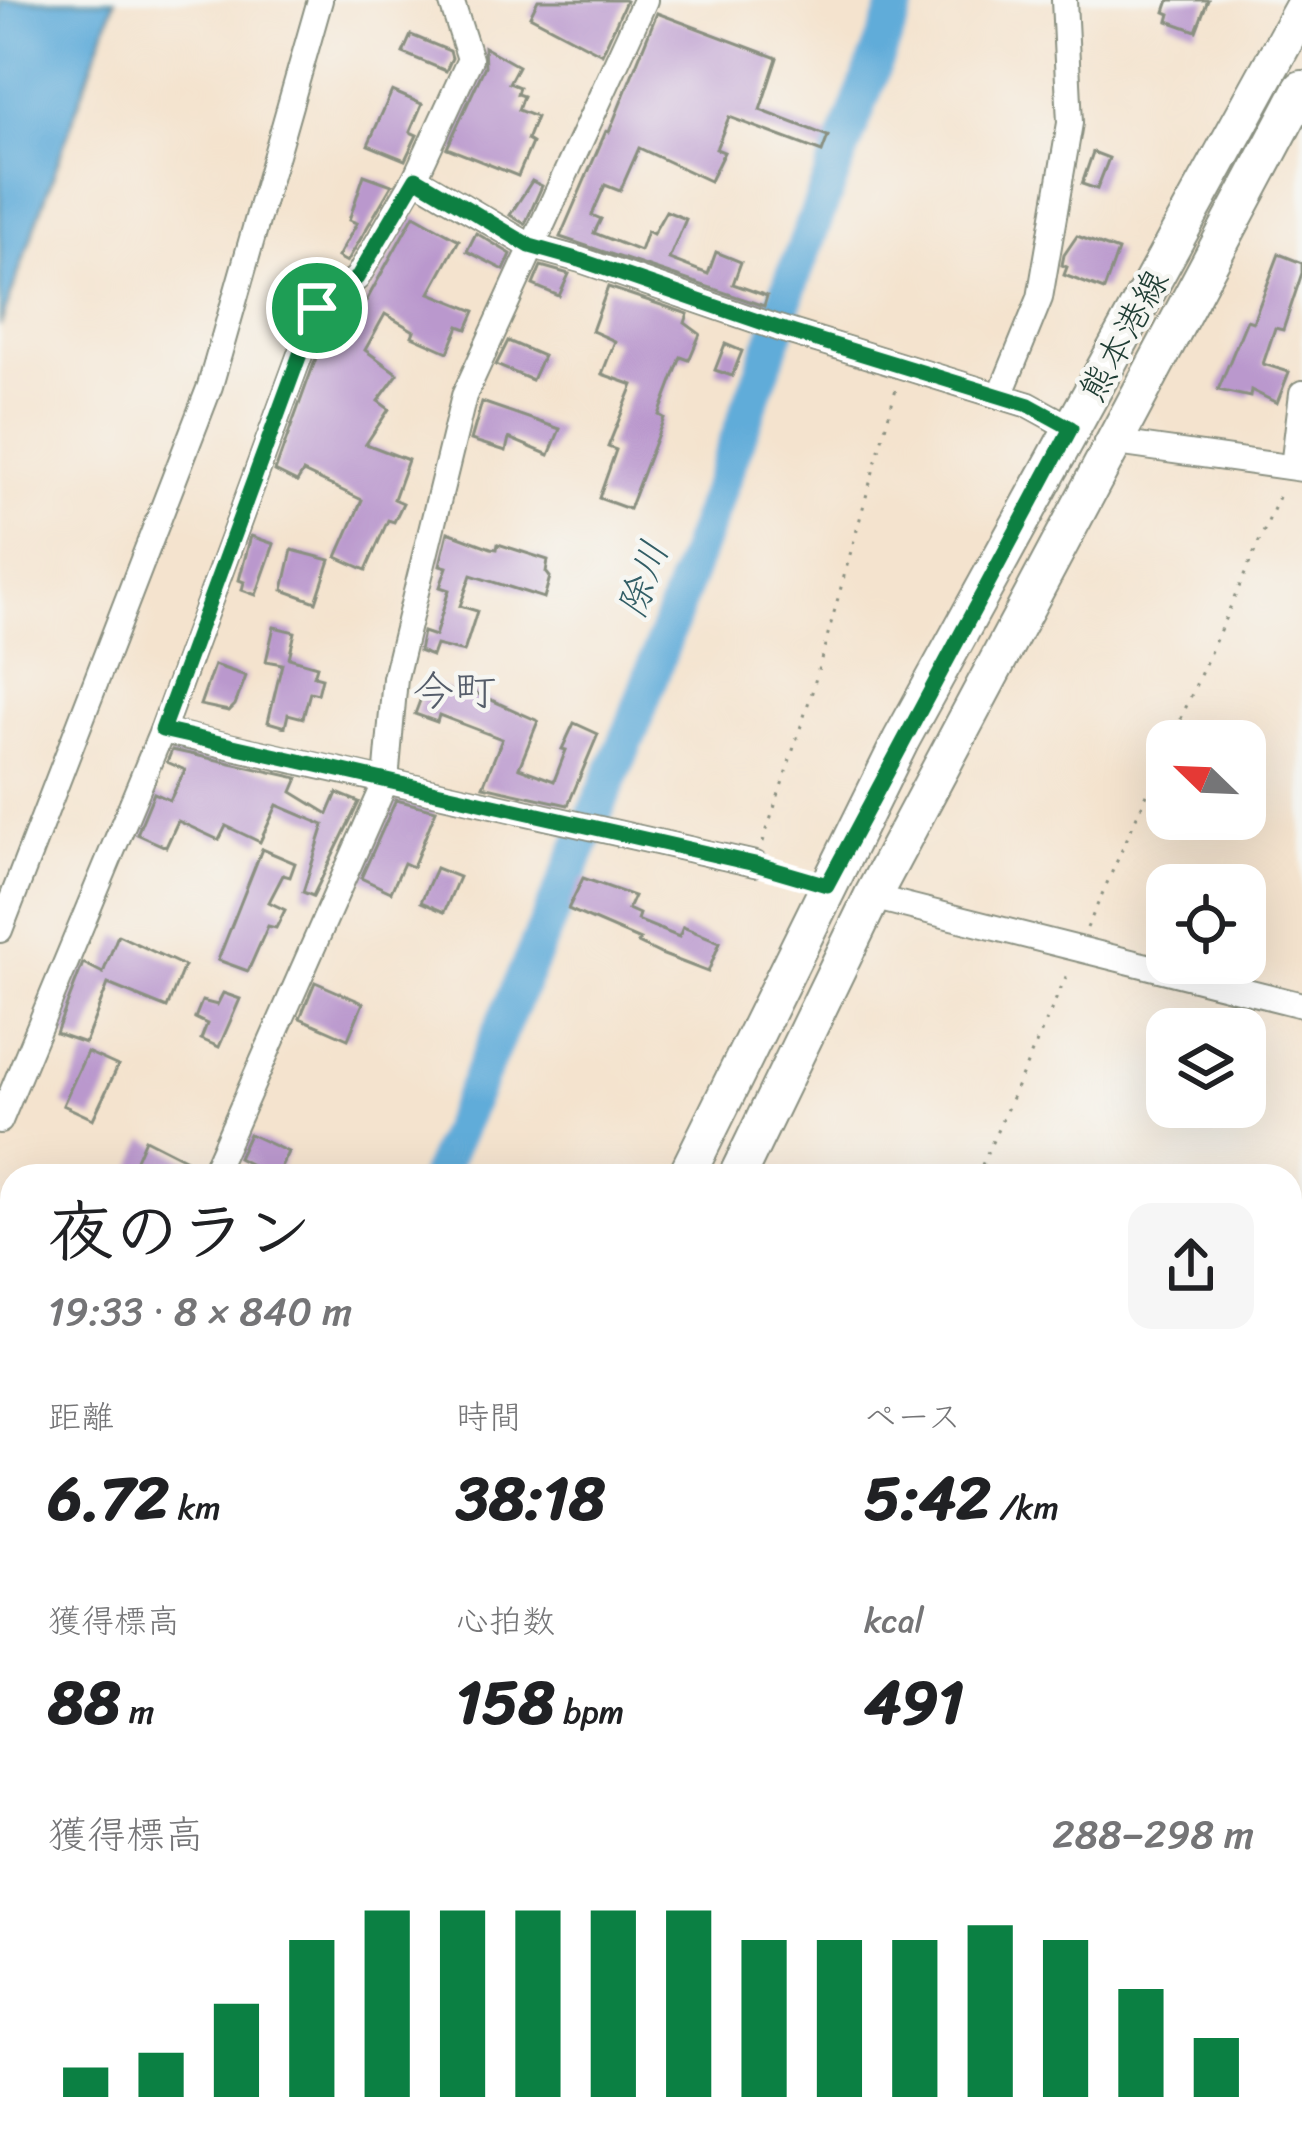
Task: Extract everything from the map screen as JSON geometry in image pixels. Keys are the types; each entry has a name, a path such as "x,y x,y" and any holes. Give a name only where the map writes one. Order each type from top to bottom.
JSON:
{"main road":[{"name":"熊本港線","path":"692,1164 827,885 1302,9"},
{"name":"熊本港線","path":"743,1164 872,897 1302,89"}],"street":[{"path":"0,930 210,386 320,0"},
{"path":"0,1120 162,730 317,308 357,278 416,178 470,59 451,0"},
{"path":"217,1164 386,782 395,678 464,396 645,0"},
{"path":"1000,396 1040,298 1070,122 1064,0"},
{"path":"416,178 530,246 1029,405 1071,428"},
{"path":"1117,443 1297,468 1302,393"},
{"path":"162,730 755,864"},
{"path":"872,897 1302,1005"}],"path":[{"path":"827,885 755,864 806,713 902,367"},
{"path":"1181,720 1297,468"}],"water":[{"path":"0,0 115,0 0,326"}],"building":[{"path":"538,0 626,1 602,54 530,16"},
{"path":"1169,0 1208,0 1196,31 1168,21"},
{"path":"657,13 777,58 760,110 828,136 822,152 729,117 716,149 724,152 710,181 639,148 620,191 605,185 592,215 601,219 594,233 640,251 647,231 653,234 666,211 686,219 669,259 708,274 716,252 741,262 733,284 767,296 764,306 560,237"},
{"path":"411,35 450,51 446,71 403,53"},
{"path":"484,47 518,66 509,83 519,87 517,94 523,96 518,110 536,117 527,140 532,143 518,176 447,148 485,66"},
{"path":"392,91 422,104 410,132 417,135 405,160 368,145"},
{"path":"1093,152 1109,158 1097,189 1082,184"},
{"path":"364,175 392,185 347,262 338,257 357,223 349,220"},
{"path":"532,181 542,186 525,224 510,215"},
{"path":"414,215 459,240 430,293 475,311 467,329 459,326 448,352 412,336 414,331 385,314 365,350 398,374 378,401 389,409 366,444 408,460 394,499 403,503 394,522 388,520 366,570 337,557 362,500 303,472 297,482 275,471 328,325 347,306 360,312"},
{"path":"476,233 511,254 504,270 467,251"},
{"path":"1077,236 1118,251 1104,290 1064,275 1064,255"},
{"path":"1279,254 1302,263 1302,273 1283,330 1275,328 1263,364 1289,372 1277,403 1251,390 1250,397 1218,390 1247,320 1253,322"},
{"path":"541,266 569,274 559,296 533,285"},
{"path":"608,287 688,314 685,323 700,334 689,360 681,357 659,415 664,418 629,509 599,498 616,450 608,447 633,385 602,374 615,341 592,331"},
{"path":"508,341 543,356 532,380 496,365"},
{"path":"725,344 742,351 732,376 715,370"},
{"path":"482,402 560,429 549,455 509,438 506,451 471,440"},
{"path":"448,532 491,548 497,549 498,544 548,560 550,577 544,598 471,575 460,606 477,611 464,652 436,645 432,656 419,651 423,632 435,636 449,590 440,587 447,567 440,565"},
{"path":"251,536 274,544 256,595 242,590 244,582 239,580"},
{"path":"292,550 330,560 316,602 283,590"},
{"path":"274,627 295,632 289,658 317,666 314,676 322,678 318,694 310,692 303,718 288,714 285,727 268,722 282,664 266,661"},
{"path":"214,665 246,676 229,711 200,705"},
{"path":"427,682 467,697 469,690 538,721 519,768 554,781 574,723 598,734 568,805 483,786 502,739 439,715 437,722 415,714"},
{"path":"172,750 298,778 292,792 328,814 337,793 359,802 313,896 303,892 324,825 277,805 260,842 226,826 219,840 178,821 166,847 137,834 154,793 170,800 185,770 167,762"},
{"path":"396,800 436,810 413,867 404,863 391,892 361,878"},
{"path":"262,849 295,863 290,877 283,875 269,902 285,910 276,928 268,926 248,971 218,960"},
{"path":"436,868 459,877 444,912 421,902"},
{"path":"583,878 634,896 628,909 639,914 637,920 679,937 683,927 720,942 708,972 568,909"},
{"path":"118,935 184,966 167,1008 108,984 85,1043 56,1033 83,963 103,973"},
{"path":"315,982 363,1003 348,1039 300,1018"},
{"path":"223,993 240,999 219,1047 201,1039 207,1024 195,1018 202,1001 217,1005"},
{"path":"87,1052 118,1066 93,1119 63,1105"},
{"path":"249,1134 288,1152 282,1164 249,1164 238,1158"},
{"path":"145,1139 194,1164 134,1164"}],"waterway":[{"name":"除川","path":"442,1164 632,728 787,293 899,0"}],"district":[{"name":"今町","path":"454,690"}],"route":[{"path":"416,178 530,246 1029,405 1071,428 827,885 755,864 162,730 317,308 357,278 416,178"}]}
